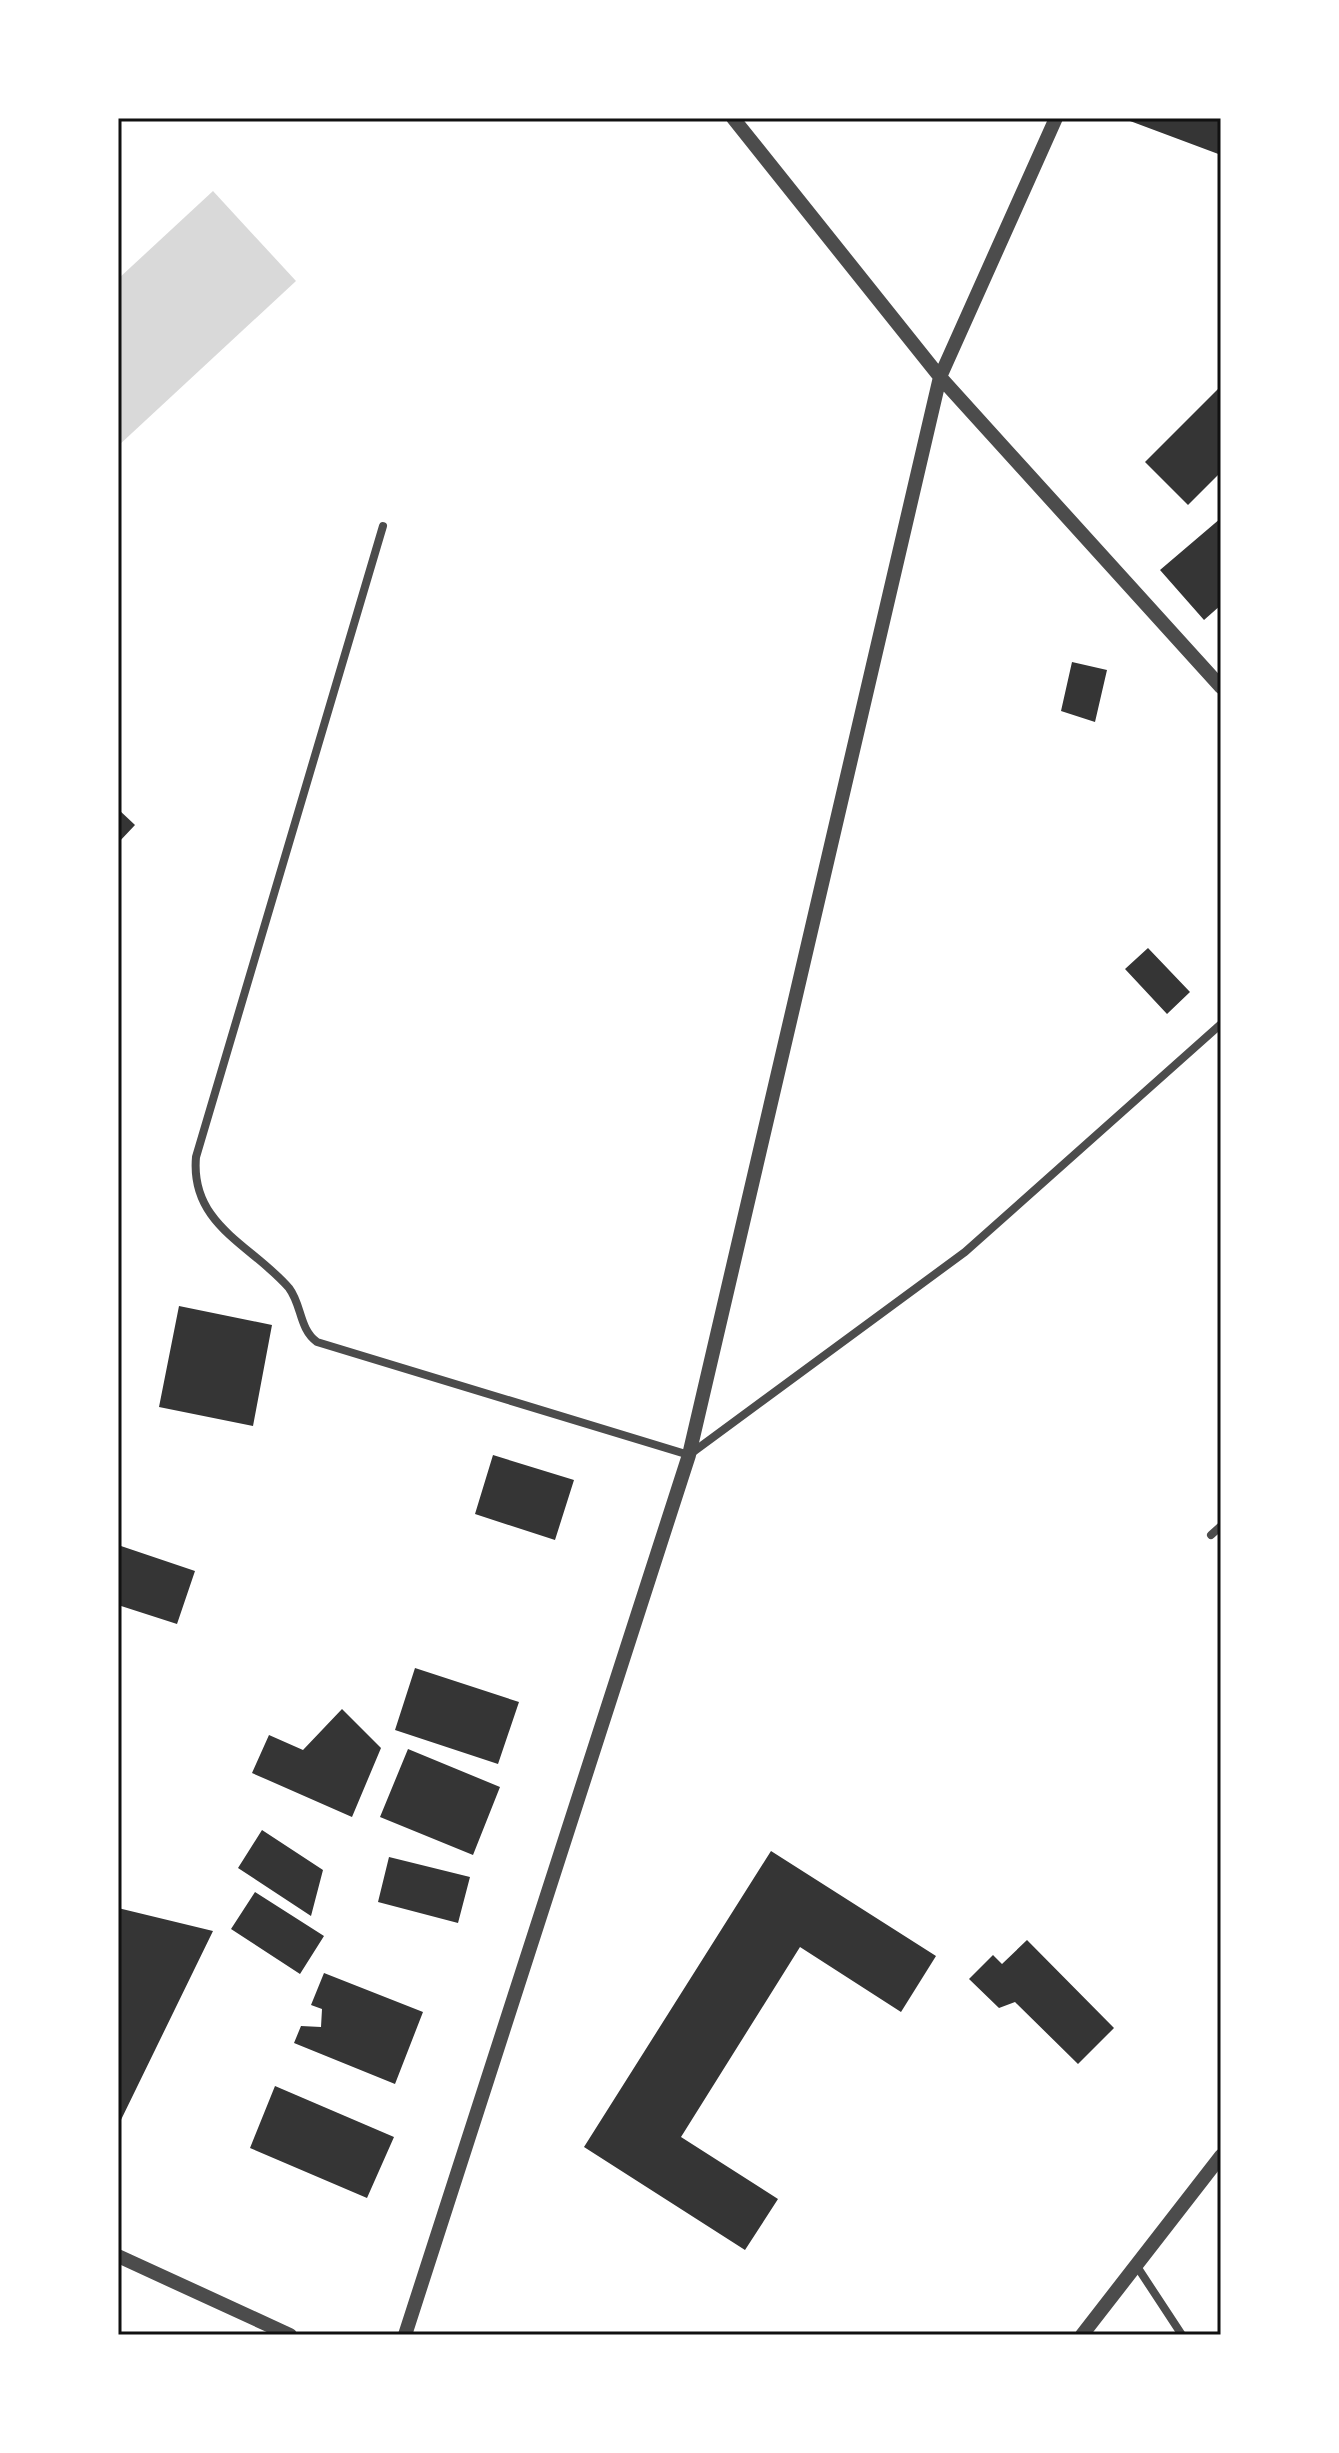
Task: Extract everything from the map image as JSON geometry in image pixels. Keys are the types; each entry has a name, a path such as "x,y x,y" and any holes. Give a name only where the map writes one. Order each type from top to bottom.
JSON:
{"street":[{"path":"733,118 940,377 1221,687"},
{"path":"405,2335 689,1455 940,377 1056,118"},
{"path":"383,526 196,1157 198,1193 231,1240 287,1286 309,1336 317,1342 689,1455"},
{"path":"689,1455 965,1252 1221,1024"},
{"path":"1211,1535 1221,1526"},
{"path":"1082,2335 1221,2156"},
{"path":"118,2256 290,2335"},
{"path":"1136,2265 1182,2335"}],"shaded area":[{"path":"213,191 296,281 118,446 118,279"}],"building":[{"path":"1122,118 1221,118 1221,155"},
{"path":"1221,386 1221,472 1188,505 1145,462"},
{"path":"1221,518 1221,605 1204,620 1160,570"},
{"path":"1072,662 1107,670 1095,722 1061,711"},
{"path":"118,809 135,825 118,843"},
{"path":"1148,948 1190,992 1167,1014 1125,969"},
{"path":"179,1306 272,1325 253,1426 159,1407"},
{"path":"493,1455 574,1480 555,1540 475,1514"},
{"path":"118,1545 195,1571 177,1624 118,1605"},
{"path":"415,1668 519,1702 498,1764 395,1730"},
{"path":"342,1709 381,1748 352,1817 252,1773 269,1735 303,1750"},
{"path":"408,1749 500,1787 473,1855 380,1817"},
{"path":"262,1830 323,1870 311,1916 238,1868"},
{"path":"771,1851 936,1956 901,2012 800,1947 681,2137 778,2199 745,2250 584,2147"},
{"path":"389,1857 470,1877 458,1923 378,1902"},
{"path":"255,1892 324,1936 300,1974 231,1929"},
{"path":"118,1908 213,1931 118,2126"},
{"path":"1027,1940 1114,2028 1078,2064 1015,2002 999,2008 969,1979 993,1955 1002,1964"},
{"path":"324,1973 423,2012 395,2084 294,2043 301,2026 321,2027 322,2009 311,2005"},
{"path":"275,2086 394,2137 367,2198 250,2148"}]}
